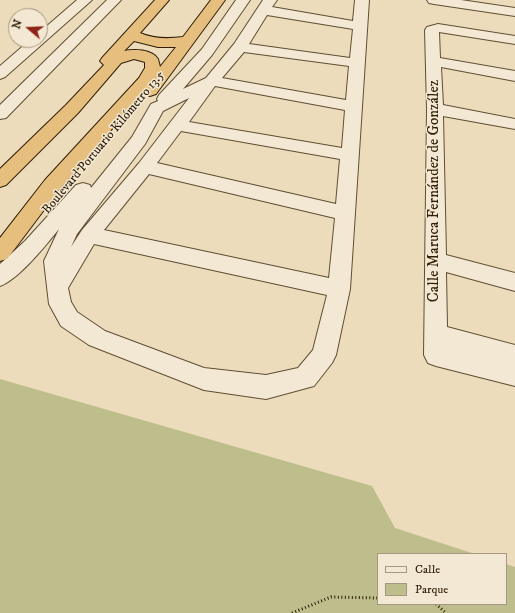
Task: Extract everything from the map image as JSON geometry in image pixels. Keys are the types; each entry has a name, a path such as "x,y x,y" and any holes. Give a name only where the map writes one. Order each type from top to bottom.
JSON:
{"highway":[{"path":"0,179 162,0"},
{"name":"Boulevard Portuario Kilómetro 13.5","path":"0,264 157,83 186,41 218,0"},
{"path":"131,34 145,41 160,44 186,41"},
{"path":"0,179 72,109 116,60 122,56 130,54 141,55 151,59 153,62 152,69 145,81 52,185 0,253"}],"street":[{"path":"48,32 85,0"},
{"path":"0,114 114,0"},
{"path":"0,277 32,247 207,52 243,0"},
{"path":"354,107 211,81 157,108 139,140 69,230 54,262 60,304 70,319 97,338 204,378 266,387 305,378 324,355 339,289 354,107 362,0"},
{"path":"434,0 515,12"},
{"path":"57,287 89,235 145,168 176,125 240,47 266,5 360,26"},
{"name":"Calle Maruca Fernández de González","path":"436,344 435,109 432,30 434,28 515,40"},
{"path":"240,47 357,63"},
{"path":"0,74 30,48"},
{"path":"434,64 515,76"},
{"path":"434,64 515,83"},
{"path":"435,109 515,124"},
{"path":"176,125 350,155"},
{"path":"145,168 345,213"},
{"path":"89,235 339,289"},
{"path":"436,261 515,282"},
{"path":"436,344 515,356"},
{"path":"436,344 515,375"}],"path":[{"path":"292,613 331,597 377,598"},
{"path":"437,605 446,613"}],"green space":[{"path":"0,379 372,486 395,528 472,553 377,553 377,605 507,605 507,564 515,567 515,613 0,613"}]}
